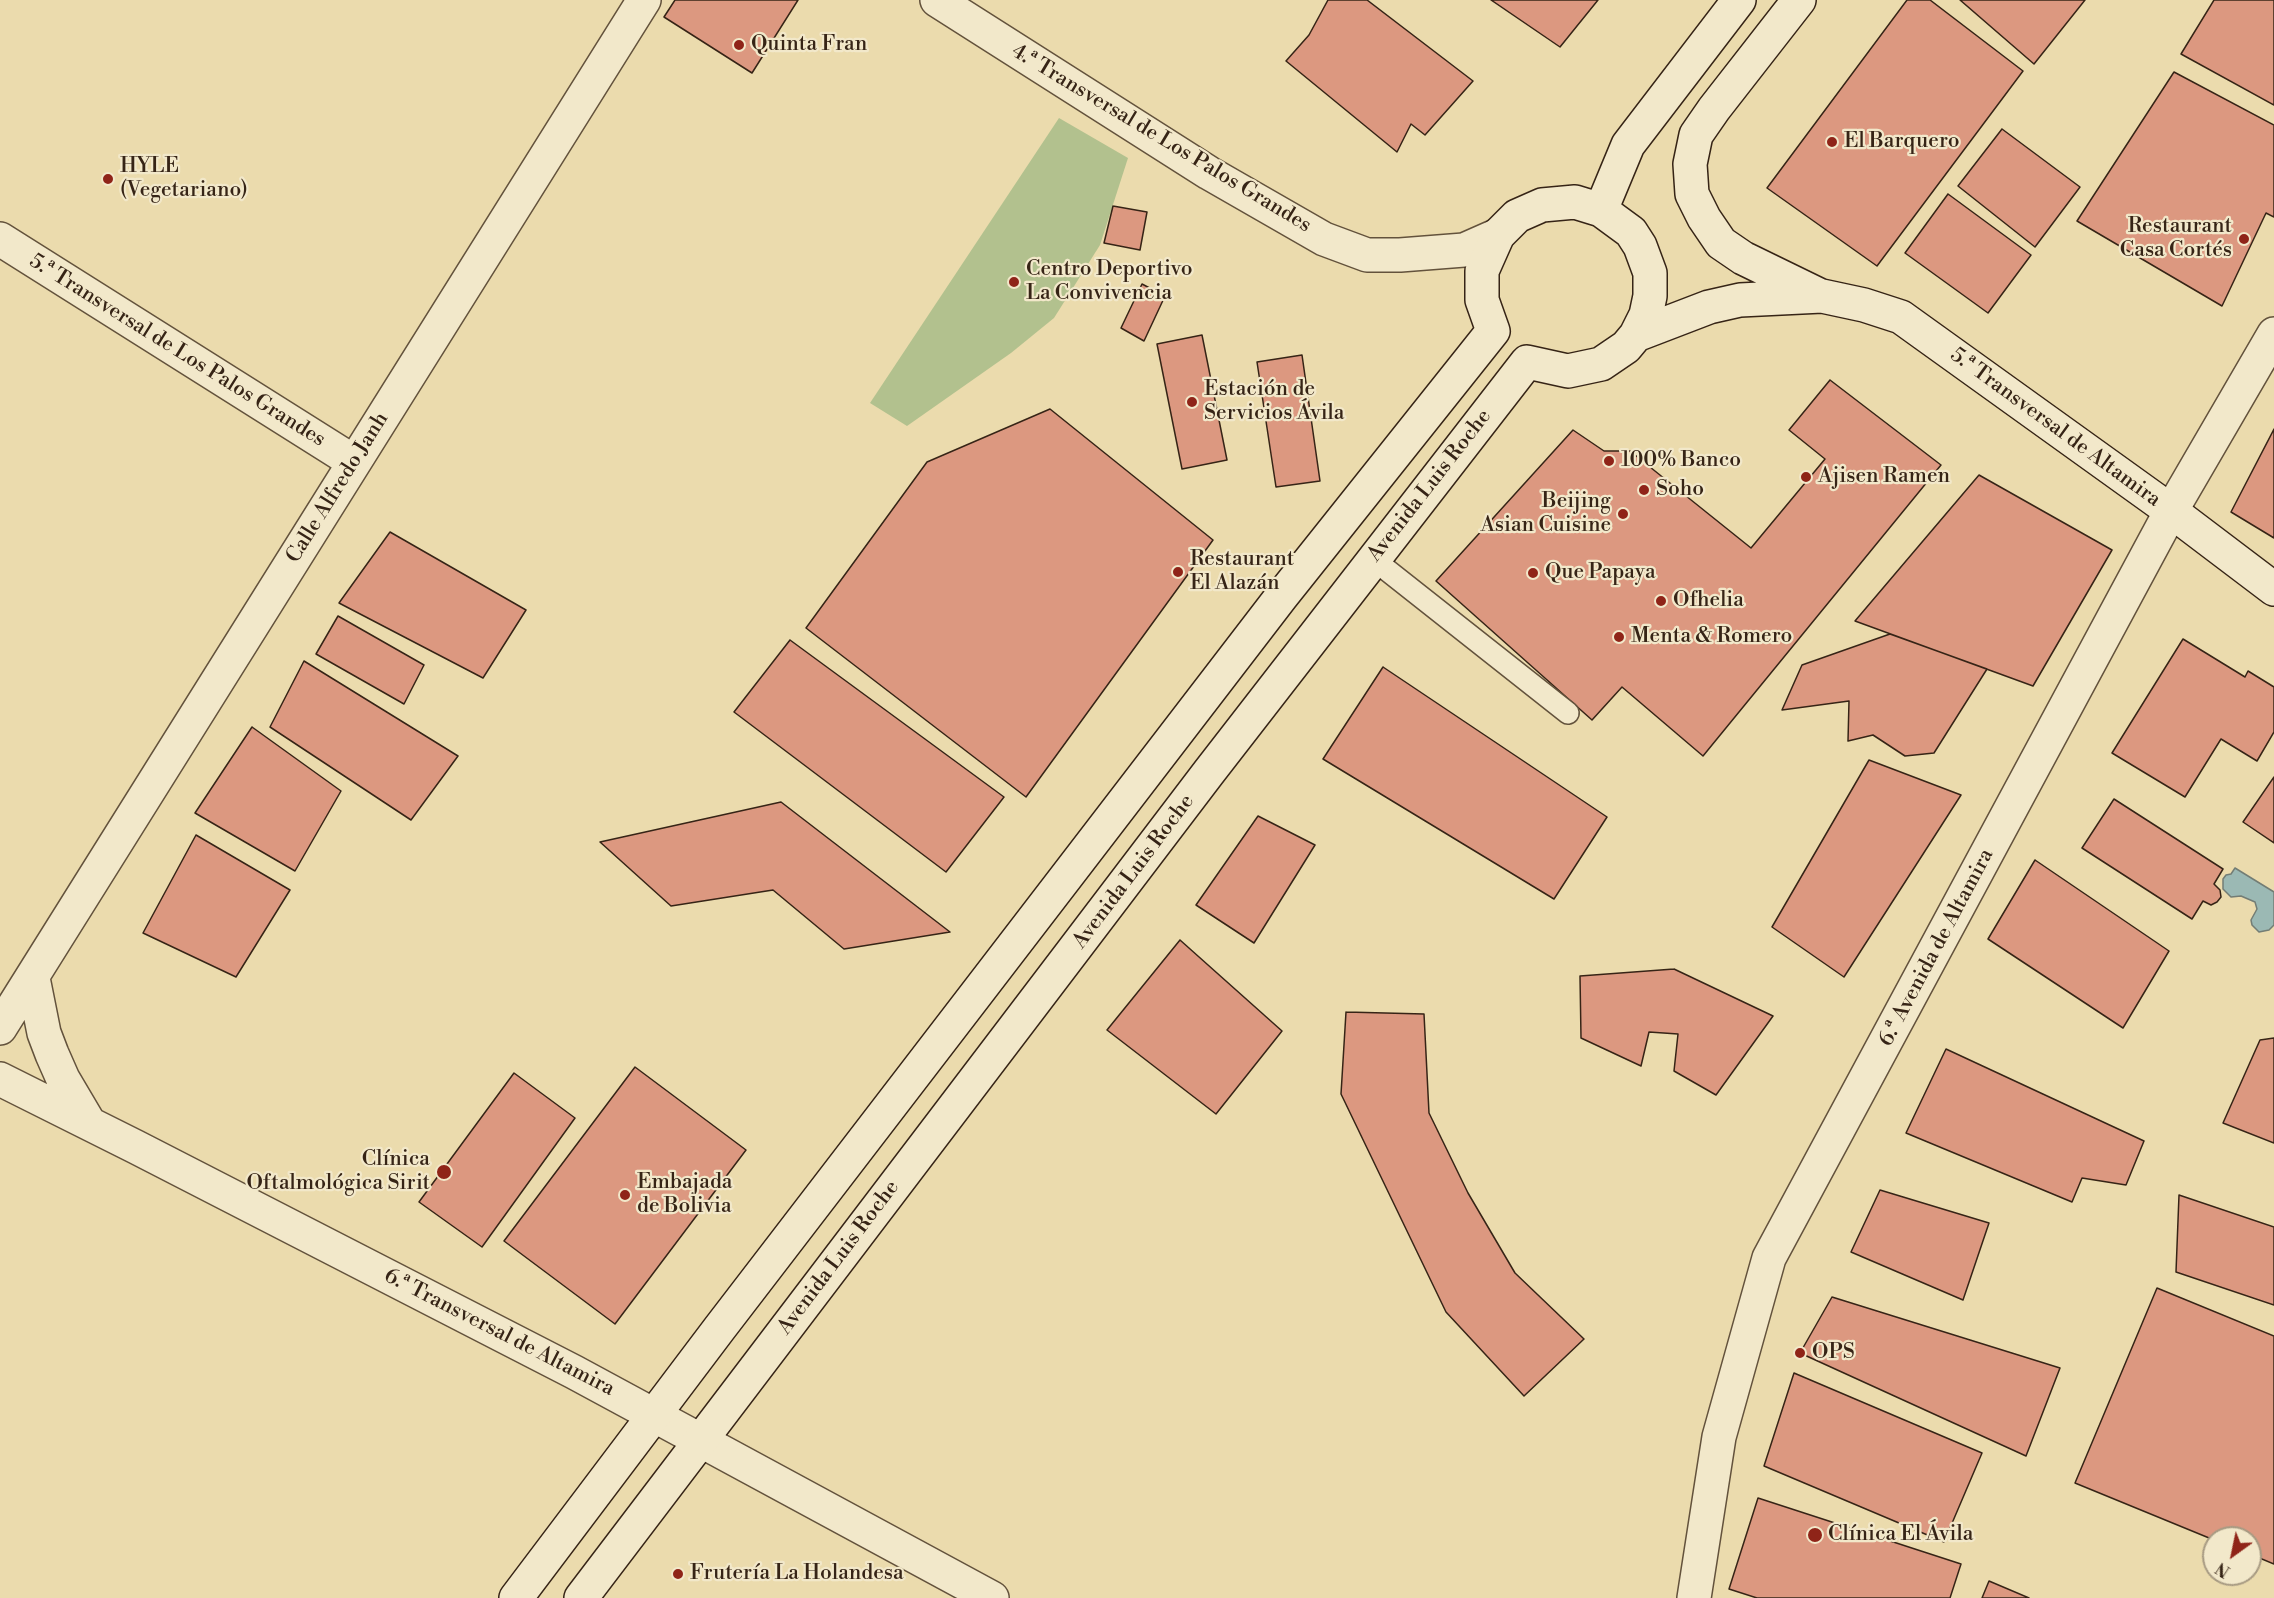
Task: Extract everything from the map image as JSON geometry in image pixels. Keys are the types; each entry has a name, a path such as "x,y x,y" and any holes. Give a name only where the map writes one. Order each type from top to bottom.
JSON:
{"main road":[{"name":"Calle Alfredo Janh","path":"0,1028 644,0"},
{"name":"4.ª Transversal de Los Palos Grandes","path":"936,0 1209,173 1324,239 1367,255 1400,255 1464,250 1498,235"},
{"path":"1601,210 1628,145 1739,0"},
{"name":"5.ª Transversal de Altamira","path":"1799,0 1696,135 1690,164 1692,194 1704,218 1721,243 1743,258 1822,296 1864,305 1901,317 2171,511 2274,589"},
{"name":"Avenida Luis Roche","path":"516,1598 741,1300 1281,597 1493,331 1482,300 1482,270 1498,235 1517,216 1542,205 1575,202 1601,210 1631,232 1640,246 1650,273 1650,296 1646,315 1636,335 1626,348 1601,364 1568,371 1527,362 1373,559 581,1598"},
{"name":"5.ª Transversal de Los Palos Grandes","path":"0,239 354,462"},
{"name":"5.ª Transversal de Altamira","path":"1636,335 1709,307 1740,300 1822,296"},
{"name":"6.ª Avenida de Altamira","path":"1694,1598 1719,1437 1769,1258 2171,511 2274,334"},
{"path":"33,978 44,1033 52,1054 63,1079 89,1123"},
{"name":"6.ª Transversal de Altamira","path":"0,1079 656,1415 992,1598"}],"lane":[{"path":"1373,559 1568,713"}],"green space":[{"name":"Centro Deportivo La Convivencia","path":"1059,118 1128,158 1100,245 1054,318 1011,353 907,426 870,403"}],"water":[{"path":"2235,868 2274,892 2274,925 2269,930 2259,932 2252,925 2251,920 2257,909 2255,902 2241,896 2231,897 2223,889 2223,879"}],"building":[{"name":"Quinta Fran","path":"675,0 798,0 752,73 664,17"},
{"path":"1328,0 1367,0 1473,81 1425,135 1411,124 1397,152 1286,61 1309,35"},
{"path":"1491,0 1598,0 1560,47"},
{"path":"1907,0 1930,0 2023,71 1877,266 1767,188"},
{"path":"1960,0 2085,0 2034,64"},
{"path":"2214,0 2274,0 2274,105 2181,54"},
{"path":"2174,72 2274,125 2274,217 2266,213 2222,306 2077,221"},
{"path":"2002,129 2080,187 2035,247 1958,186"},
{"path":"1948,194 2031,255 1988,313 1905,253"},
{"path":"1113,206 1147,212 1140,250 1104,243"},
{"path":"1142,284 1165,296 1144,341 1121,328"},
{"name":"Estación de Servicios Ávila","path":"1202,335 1227,460 1182,469 1157,344"},
{"path":"1302,355 1320,481 1276,487 1257,362"},
{"path":"1830,380 1941,465 1703,756 1622,687 1592,720 1436,581 1573,430 1604,451 1630,451 1751,548 1825,459 1789,430"},
{"path":"1050,409 1213,540 1026,797 806,628 927,462"},
{"path":"2274,429 2274,538 2231,512"},
{"path":"1979,475 2112,550 2033,686 1855,621"},
{"path":"390,532 526,610 483,678 339,603"},
{"path":"338,616 424,665 404,704 316,654"},
{"path":"1890,634 1987,669 1934,753 1905,756 1873,735 1848,741 1849,701 1782,710 1802,665"},
{"path":"2183,639 2245,677 2248,671 2274,687 2274,732 2257,761 2221,739 2185,797 2112,753"},
{"path":"790,640 1004,797 946,872 734,712"},
{"path":"304,661 458,756 411,820 270,727"},
{"path":"1383,667 1607,817 1554,899 1323,759"},
{"path":"252,727 341,791 295,871 195,813"},
{"path":"1869,760 1961,795 1844,977 1772,927"},
{"path":"2274,777 2274,843 2243,822"},
{"path":"2114,799 2223,869 2214,884 2220,890 2221,897 2217,902 2211,905 2203,901 2192,919 2082,848"},
{"path":"781,802 950,932 844,949 773,890 671,906 600,842"},
{"path":"1258,816 1315,845 1254,943 1196,905"},
{"path":"196,835 290,890 236,977 143,933"},
{"path":"2035,860 2169,951 2123,1028 1988,939"},
{"path":"1180,940 1282,1031 1216,1114 1107,1030"},
{"path":"1674,969 1773,1016 1716,1095 1674,1071 1678,1034 1649,1032 1641,1066 1581,1038 1580,976"},
{"path":"1346,1012 1424,1014 1429,1113 1468,1193 1515,1273 1584,1339 1524,1396 1446,1312 1341,1094"},
{"path":"2274,1038 2274,1143 2223,1123 2260,1040"},
{"path":"1946,1049 2144,1141 2126,1185 2082,1178 2072,1202 1906,1133"},
{"name":"Embajada de Bolivia","path":"635,1067 746,1150 615,1324 504,1241"},
{"path":"514,1073 575,1118 482,1247 419,1202"},
{"path":"1880,1190 1989,1223 1963,1300 1851,1252"},
{"path":"2179,1195 2274,1227 2274,1305 2176,1272"},
{"path":"2157,1288 2274,1336 2274,1564 2262,1559 2262,1526 2202,1526 2202,1535 2075,1483"},
{"path":"1832,1297 2060,1368 2026,1456 1800,1353"},
{"path":"1794,1373 1982,1453 1944,1542 1764,1466"},
{"name":"Clínica El Ávila","path":"1758,1498 1961,1564 1950,1598 1757,1598 1729,1589"},
{"path":"1989,1581 2029,1598 1982,1598"}],"place":[{"name":"Quinta Fran","path":"739,45"},
{"name":"El Barquero","path":"1832,142"},
{"name":"HYLE (Vegetariano)","path":"108,179"},
{"name":"Restaurant Casa Cortés","path":"2244,239"},
{"name":"Centro Deportivo La Convivencia","path":"1014,282"},
{"name":"Estación de Servicios Ávila","path":"1192,402"},
{"name":"100% Banco","path":"1609,461"},
{"name":"Ajisen Ramen","path":"1806,477"},
{"name":"Soho","path":"1644,490"},
{"name":"Beijing Asian Cuisine","path":"1623,514"},
{"name":"Restaurant El Alazán","path":"1178,572"},
{"name":"Que Papaya","path":"1533,573"},
{"name":"Ofhelia","path":"1661,601"},
{"name":"Menta & Romero","path":"1619,637"},
{"name":"Clínica Oftalmológica Sirit","path":"444,1172"},
{"name":"Embajada de Bolivia","path":"625,1195"},
{"name":"OPS","path":"1800,1353"},
{"name":"Clínica El Ávila","path":"1815,1535"},
{"name":"Frutería La Holandesa","path":"678,1574"}]}
